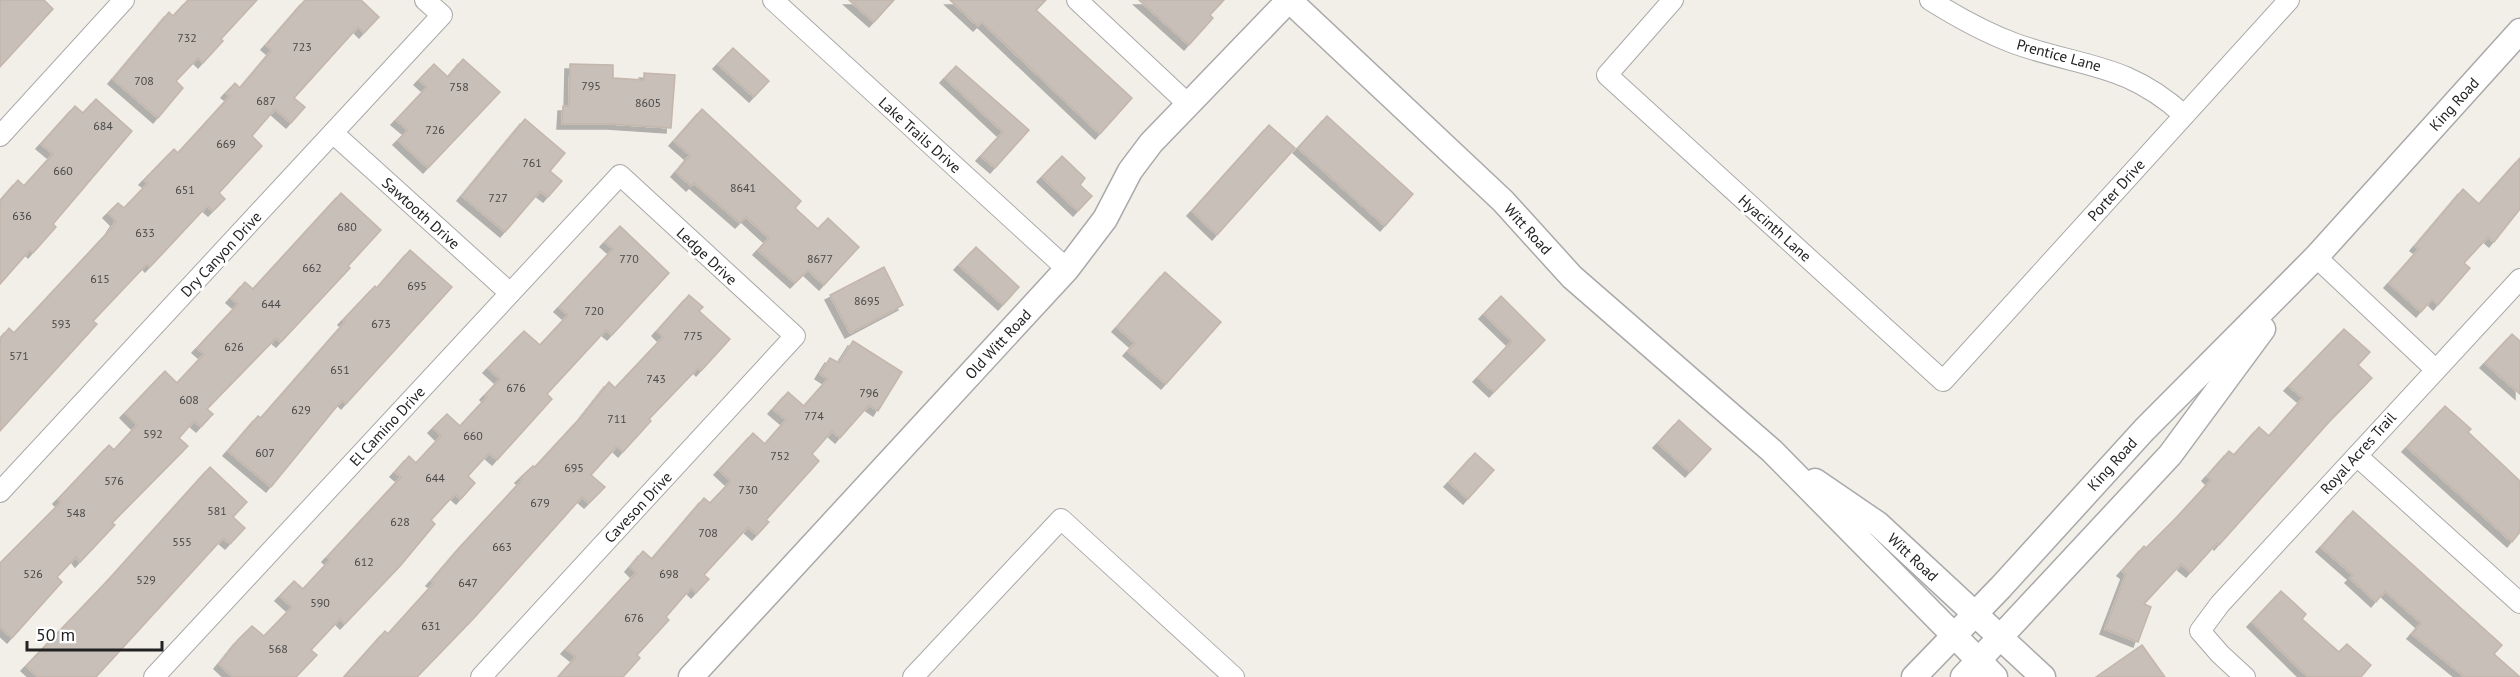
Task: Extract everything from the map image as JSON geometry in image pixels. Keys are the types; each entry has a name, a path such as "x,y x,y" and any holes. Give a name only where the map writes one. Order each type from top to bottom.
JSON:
{"street":[{"path":"0,136 124,0"},
{"name":"Dry Canyon Drive","path":"0,492 442,15 425,0"},
{"name":"Lake Trails Drive","path":"773,0 1067,269"},
{"path":"1077,0 1190,105"},
{"name":"Old Witt Road","path":"691,677 1067,269 1105,219 1139,158 1289,0"},
{"name":"Witt Road","path":"1289,0 1503,201 1572,277 1772,452 1954,636 1979,672"},
{"name":"Hyacinth Lane","path":"1673,0 1607,75 1944,381"},
{"name":"Prentice Lane","path":"1930,0 1967,22 2015,43 2128,76 2159,94 2184,115"},
{"name":"Porter Drive","path":"1944,381 2289,0"},
{"name":"King Road","path":"1914,677 2144,430 2316,257 2520,31"},
{"name":"Sawtooth Drive","path":"333,134 510,293"},
{"name":"El Camino Drive","path":"154,677 620,175"},
{"name":"Ledge Drive","path":"620,175 795,336"},
{"path":"2316,257 2435,369"},
{"name":"King Road","path":"1979,672 2000,637 2170,455 2316,257"},
{"name":"Royal Acres Trail","path":"2245,677 2200,631 2220,604 2435,369 2519,281"},
{"name":"Caveson Drive","path":"481,677 795,336"},
{"name":"Witt Road","path":"1772,452 1878,524 2043,677"},
{"path":"2356,456 2520,603"},
{"path":"914,677 1061,519 1234,677"}],"building":[{"path":"0,0 44,0 53,9 0,67"},
{"path":"188,0 257,0 221,39 223,41 203,63 198,58 176,81 183,88 158,118 113,79 169,12 173,16"},
{"path":"305,0 361,0 379,17 364,33 358,27 294,98 305,107 291,123 275,109 252,136 262,146 219,193 225,199 213,211 207,206 150,267 147,264 93,321 97,324 0,431 0,339 9,328 14,333 110,230 116,221 108,213 118,203 124,208 148,183 144,180 174,149 178,153 230,96 226,93 235,83 240,88 272,50 266,45"},
{"path":"849,0 894,0 874,22"},
{"path":"950,0 1046,0 1036,10 1132,98 1100,134 982,22 978,26"},
{"path":"1139,0 1224,0 1210,15 1213,18 1189,45"},
{"path":"733,48 769,81 754,97 718,64"},
{"path":"463,59 500,92 428,168 398,140 408,130 396,120 427,87 419,80 434,64 448,77"},
{"path":"570,64 613,65 613,78 644,80 644,73 675,75 671,128 612,124 562,124 563,106 569,106"},
{"path":"956,66 1029,130 995,168 981,156 1003,132 945,78"},
{"path":"96,99 132,131 53,224 56,227 33,253 30,250 0,284 0,201 18,180 24,186 53,154 41,144 75,106 83,113"},
{"path":"702,109 801,201 795,208 818,229 828,218 859,247 824,285 808,270 795,283 758,250 769,238 746,217 740,223 694,183 691,186 676,172 690,155 674,141"},
{"path":"1327,116 1413,194 1385,226 1298,148"},
{"path":"525,119 565,153 550,171 562,181 548,197 540,191 505,232 462,196"},
{"path":"1269,125 1295,148 1217,235 1192,211"},
{"path":"1062,156 1085,178 1080,185 1092,196 1078,211 1042,177"},
{"path":"2520,158 2520,209 2494,242 2488,237 2464,263 2470,268 2438,305 2432,299 2421,312 2389,283 2419,249 2415,246 2463,189 2479,204"},
{"path":"341,193 381,230 348,266 350,268 281,342 276,338 207,409 213,414 201,427 194,421 179,438 188,446 112,523 115,525 80,562 76,557 57,577 62,582 12,638 0,627 0,563 61,502 58,499 109,445 114,450 137,425 125,413 165,371 177,383 204,354 197,348 238,304 231,298 245,282 253,289"},
{"path":"620,226 669,273 612,335 606,330 547,394 552,399 497,460 489,453 468,476 475,483 461,499 455,494 431,520 435,524 401,565 345,624 340,619 311,650 317,655 296,677 233,677 219,664 238,640 252,626 264,636 292,607 280,596 294,581 303,589 330,560 327,557 401,477 395,472 409,456 416,463 441,436 433,428 447,414 460,426 487,397 485,395 500,379 488,368 524,331 540,345 568,315 559,307 613,249 605,242"},
{"path":"976,247 1019,287 1003,305 959,265"},
{"path":"410,250 452,287 346,404 342,400 271,487 228,451 258,416 261,418 345,322 343,320 375,286 377,288"},
{"path":"884,267 903,305 850,333 830,295"},
{"path":"1165,272 1221,322 1166,384 1128,351 1135,343 1117,327"},
{"path":"689,295 703,307 699,311 730,339 701,371 698,368 649,419 651,421 623,452 617,446 591,475 605,487 589,503 582,497 474,618 417,677 344,677 385,631 388,634 434,583 431,581 522,480 520,478 533,466 535,467 583,415 609,382 615,388 663,337 657,331"},
{"path":"1501,296 1545,340 1494,392 1478,377 1512,341 1484,314"},
{"path":"2344,329 2370,352 2358,365 2372,378 2329,422 2219,545 2217,543 2191,572 2181,564 2144,604 2151,607 2138,642 2105,629 2126,574 2122,571 2211,480 2207,476 2229,451 2234,455 2259,427 2269,436 2303,398 2289,386"},
{"path":"2512,334 2520,341 2520,394 2485,363"},
{"path":"853,341 902,372 878,411 869,405 840,438 832,431 812,454 819,461 766,520 769,522 757,535 748,527 704,575 709,579 696,593 691,588 666,617 669,620 637,655 640,658 623,677 558,677 576,657 566,649 636,573 630,567 643,551 652,559 704,498 710,503 731,481 719,470 753,433 765,444 786,420 773,409 788,392 804,406 828,379 820,374 830,358 839,363"},
{"path":"2445,406 2471,429 2468,432 2520,481 2520,532 2512,542 2407,447"},
{"path":"1679,420 1711,449 1690,472 1658,443"},
{"path":"1475,453 1494,470 1468,499 1449,482"},
{"path":"210,467 247,502 233,517 245,528 230,544 223,538 96,677 38,677 26,666 111,577"},
{"path":"2353,511 2502,645 2494,654 2520,677 2465,677 2412,634 2421,623 2385,591 2376,602 2350,578 2353,575 2321,547"},
{"path":"2281,591 2306,614 2302,619 2339,652 2347,644 2371,665 2361,677 2308,677 2252,622"},
{"path":"2142,645 2165,677 2096,677"}]}
